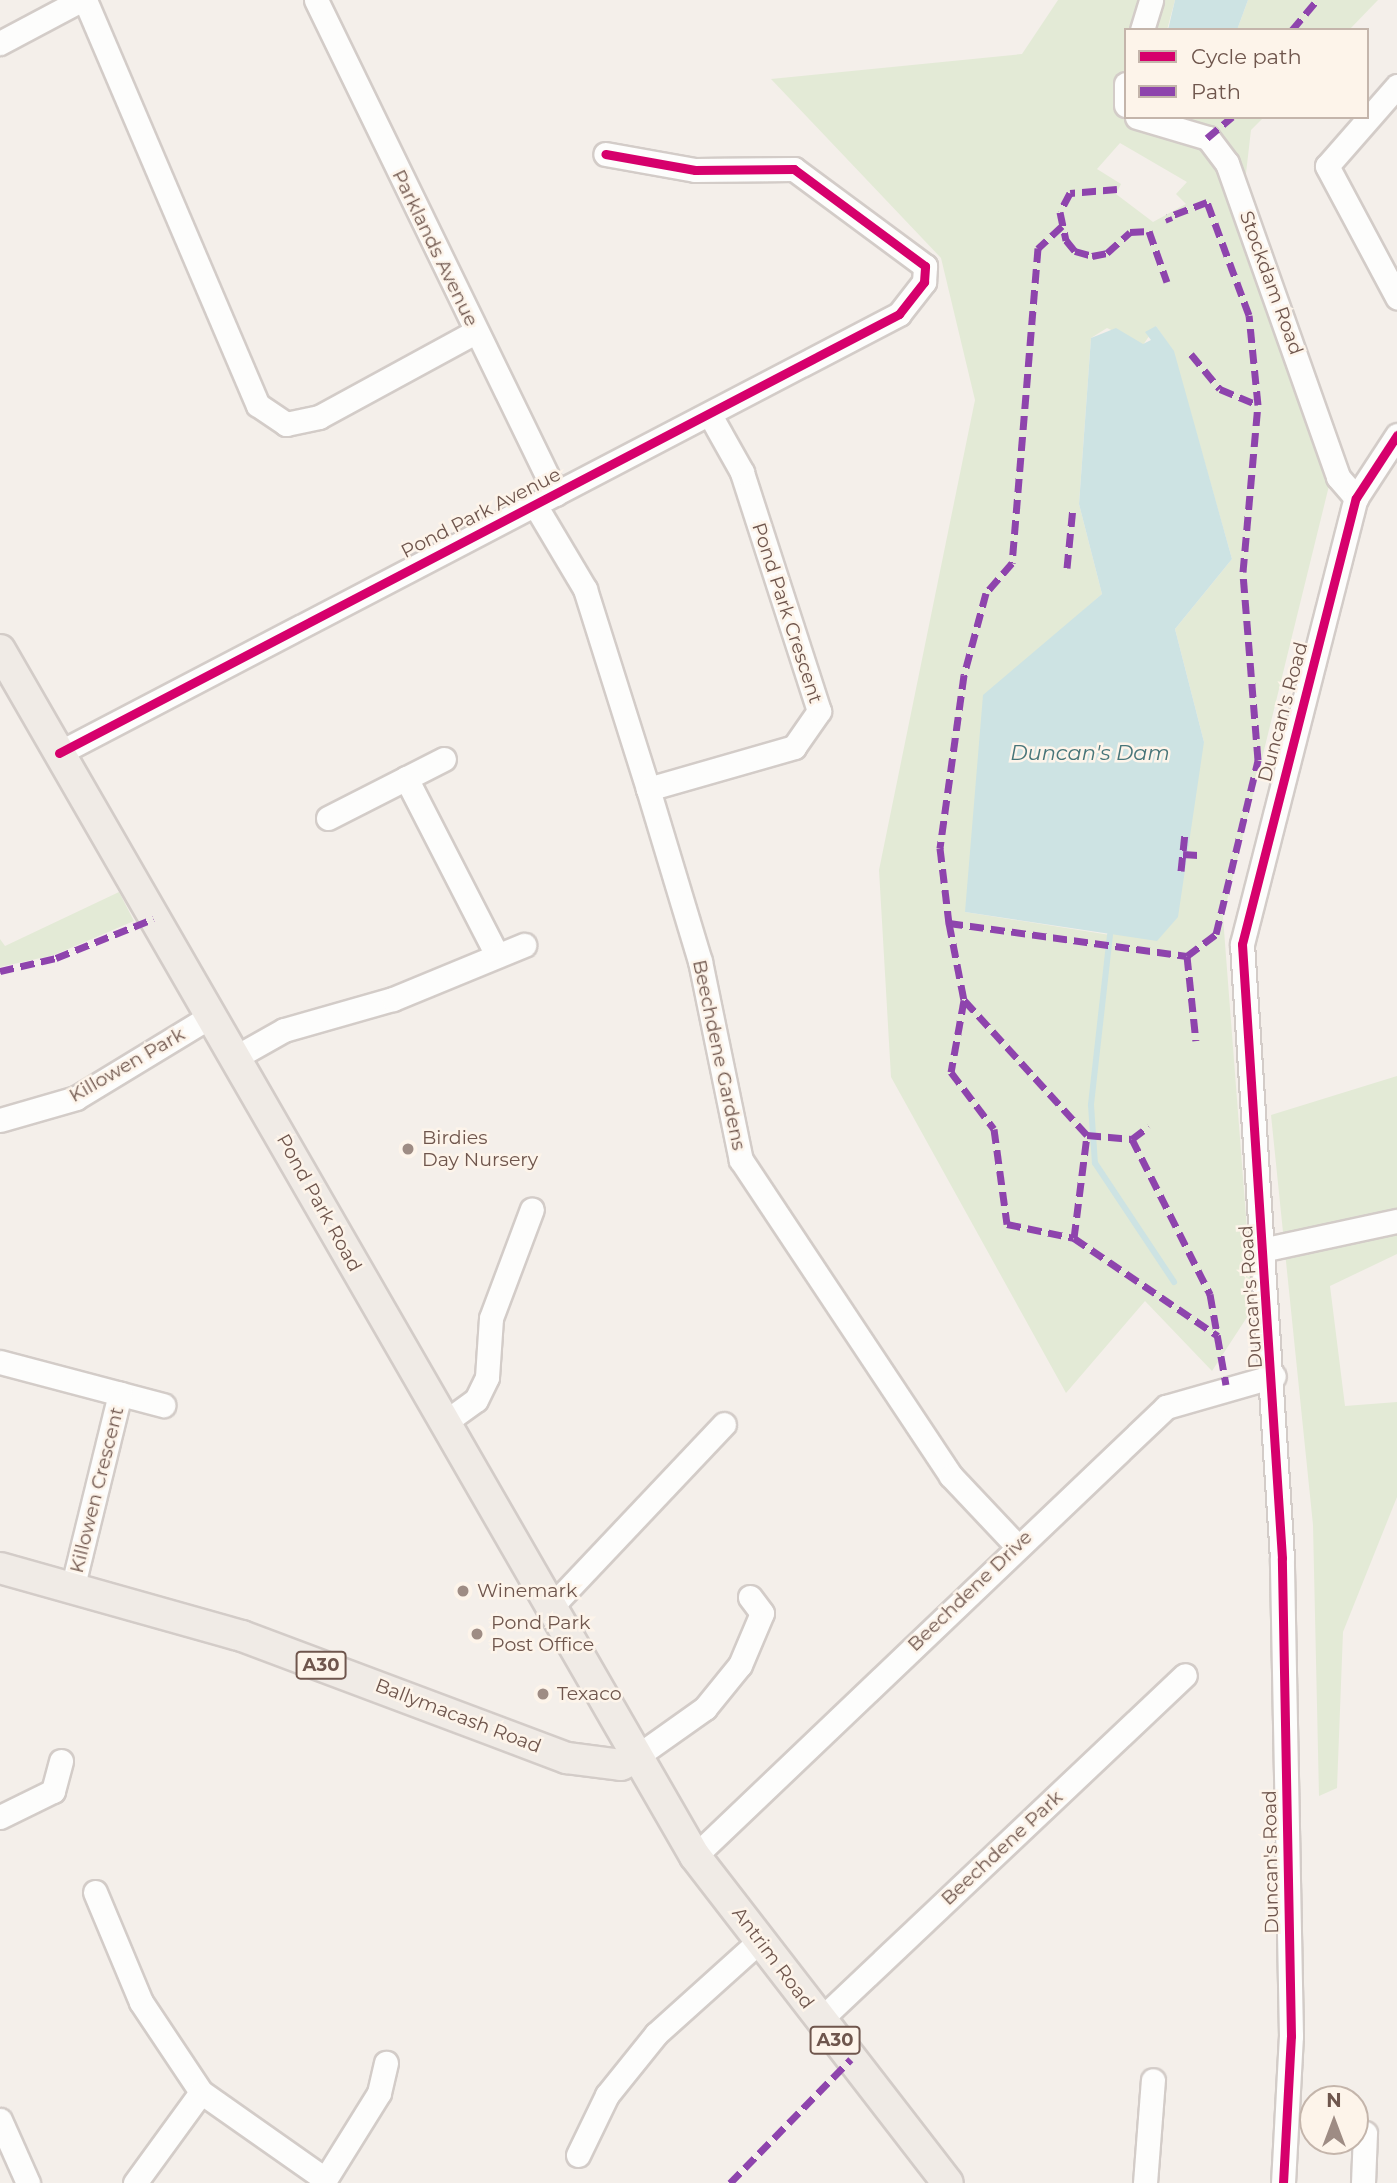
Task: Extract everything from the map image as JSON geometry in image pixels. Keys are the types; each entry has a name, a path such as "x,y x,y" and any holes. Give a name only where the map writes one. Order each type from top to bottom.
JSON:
{"main road":[{"name":"Pond Park Road","path":"0,650 636,1757"},
{"name":"Ballymacash Road","path":"2,1575 73,1585 242,1636 567,1758 621,1765 636,1757"},
{"name":"Antrim Road","path":"636,1757 695,1856 758,1942 948,2183"}],"street":[{"path":"0,43 83,0 258,405 286,424 319,417 475,332"},
{"name":"Parklands Avenue","path":"316,0 556,494"},
{"path":"1143,28 1151,0"},
{"path":"1369,118 1397,86"},
{"name":"Stockdam Road","path":"1144,119 1208,138 1227,163 1338,477 1356,498"},
{"path":"1368,119 1326,166 1397,297"},
{"name":"Pond Park Avenue","path":"59,753 899,314 911,294 924,282 925,266 794,169 695,170 605,154"},
{"name":"Pond Park Crescent","path":"648,789 794,747 818,711 741,472 710,415"},
{"name":"Duncan's Road","path":"1283,2183 1291,1953 1274,1376 1244,916 1356,498 1397,435"},
{"name":"Beechdene Gardens","path":"535,505 585,589 648,789 700,961 741,1160 951,1476 1017,1546"},
{"path":"328,818 444,759"},
{"path":"407,778 496,953"},
{"path":"236,1057 284,1030 393,999 496,953 524,945"},
{"name":"Killowen Park","path":"0,1120 76,1098 211,1016"},
{"path":"444,1423 476,1399 487,1377 491,1318 533,1209"},
{"path":"1266,1249 1397,1221"},
{"name":"Killowen Crescent","path":"0,1362 163,1405"},
{"name":"Beechdene Drive","path":"695,1856 1017,1546 1166,1407 1274,1376"},
{"name":"Killowen Crescent","path":"73,1585 120,1394"},
{"path":"550,1608 724,1424"},
{"path":"636,1757 705,1708 740,1665 762,1613 750,1597"},
{"name":"Beechdene Park","path":"820,2020 1185,1675"},
{"path":"0,1817 52,1791 61,1761"},
{"path":"95,1892 141,2002 201,2092 324,2181 379,2093 386,2063"},
{"path":"578,2155 607,2095 656,2034 758,1942"},
{"path":"1145,2183 1153,2080"},
{"path":"135,2183 201,2092"},
{"path":"0,2120 28,2183"},
{"path":"1363,2183 1364,2155"}],"green space":[{"path":"1058,0 1175,0 1168,28 1124,28 1124,119 1262,119 1251,130 1245,182 1340,441 1223,917 1253,1308 1212,1371 1145,1301 1066,1393 891,1077 879,870 975,400 941,258 771,79 1022,54","holes":["1120,143 1187,182 1176,194 1186,204 1153,222 1116,194 1121,184 1097,169","1156,326 1173,351 1232,559 1175,629 1204,742 1110,935 965,912 1057,634 1102,594 1079,504 1091,338 1107,328 1143,345"]},
{"path":"1248,0 1378,0 1351,28 1238,28"},
{"path":"119,892 134,921 54,955 0,967 0,939 5,946"},
{"path":"1397,1076 1397,1254 1330,1286 1345,1406 1397,1402 1397,1497 1343,1632 1337,1788 1319,1796 1313,1525 1271,1115"}],"water":[{"path":"1175,0 1248,0 1238,28 1168,28"},
{"name":"Duncan's Dam","path":"1156,326 1174,351 1232,559 1175,629 1204,742 1178,917 1157,941 965,912 983,695 1102,594 1079,504 1091,338 1116,328 1143,344 1151,340 1145,332"}],"waterway":[{"path":"1110,935 1091,1105 1095,1163 1174,1282"}],"marked path":[{"path":"1294,28 1317,0"},
{"path":"1207,138 1230,119"},
{"path":"1117,189 1070,193 1060,212 1066,240 1075,251 1092,256 1107,253 1130,232 1149,231 1167,282"},
{"path":"1062,226 1038,248 1012,563 986,593 964,675 940,848 949,923 1187,956 1216,934 1258,760 1243,572 1258,405 1249,315 1207,202 1168,217 1170,222"},
{"path":"1191,354 1220,389 1258,405"},
{"path":"1067,568 1073,507"},
{"path":"1181,871 1185,833"},
{"path":"1183,854 1198,855"},
{"path":"0,971 56,958 153,919"},
{"path":"949,923 964,1000 951,1072 994,1129 1007,1224 1074,1238 1087,1135 964,1000"},
{"path":"1187,956 1196,1041"},
{"path":"1132,1139 1149,1126"},
{"path":"1087,1135 1132,1139 1210,1294 1226,1385"},
{"path":"1074,1238 1218,1336"},
{"path":"730,2183 851,2059"}],"cycle path":[{"path":"59,753 899,314 924,282 925,266 794,169 695,170 605,154"},
{"path":"1283,2183 1291,2036 1282,1558 1242,944 1356,498 1397,435"}],"place":[{"name":"Birdies Day Nursery","path":"408,1149"},
{"name":"Winemark","path":"463,1591"},
{"name":"Pond Park Post Office","path":"477,1634"},
{"name":"Texaco","path":"543,1694"}]}
